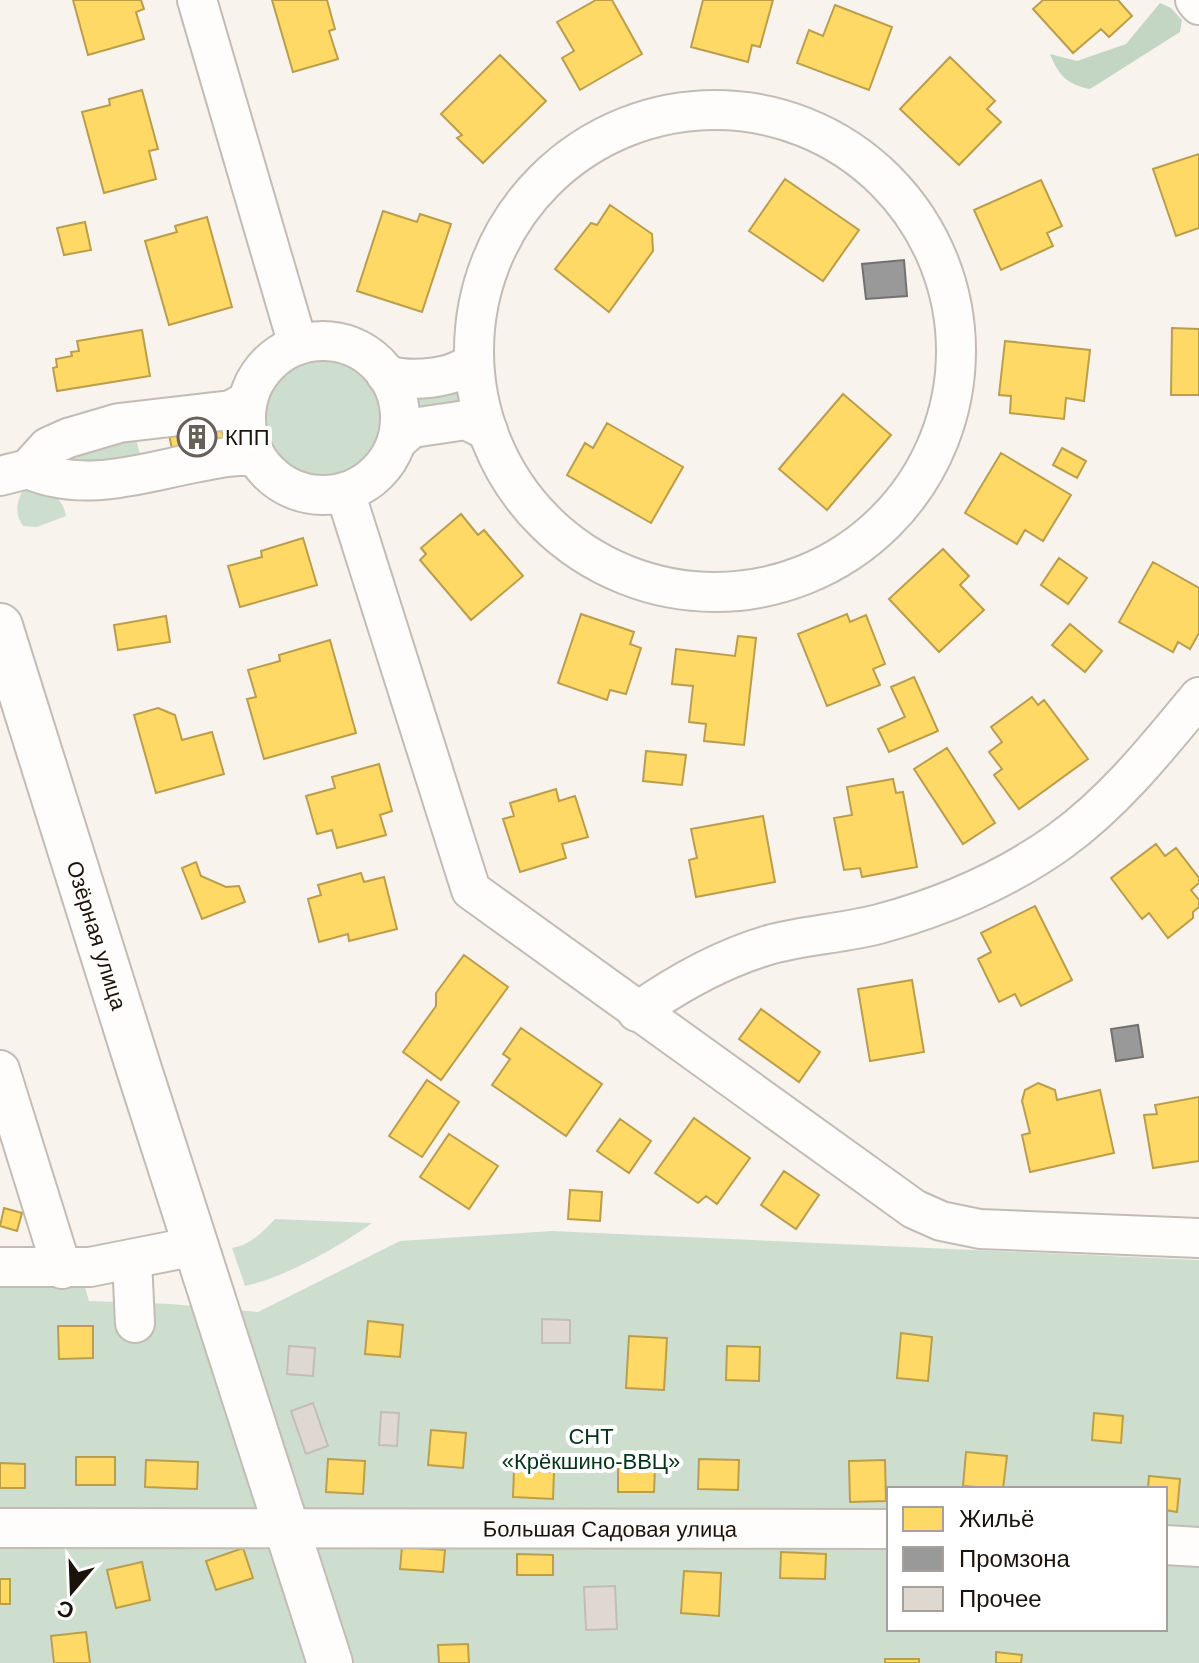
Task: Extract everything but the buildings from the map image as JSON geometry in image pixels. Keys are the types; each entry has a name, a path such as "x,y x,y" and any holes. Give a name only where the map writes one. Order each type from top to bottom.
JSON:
{"main road":[{"name":"Озёрная улица","path":"0,626 330,1663"}],"street":[{"path":"197,0 298,345"},
{"path":"1195,0 1199,5"},
{"path":"687,111 734,111 780,119 824,136 864,161 898,194 925,232 944,276 954,322 955,368 948,415 933,454 912,490 885,522 852,549 816,570 776,584 735,591 692,591 651,583 612,569 575,548 543,521 516,488 495,452 488,431 481,412 474,360 474,329 483,283 500,239 526,200 559,167 598,140 641,121 687,111"},
{"path":"317,341 347,345 373,360 386,375 399,406 397,441 389,458 362,485 324,496 304,493 277,480 256,457 248,439 245,420 247,401 254,382 280,354 298,345 317,341"},
{"path":"386,375 407,379 451,373 466,368 474,360"},
{"path":"14,472 48,447 68,438 119,423 231,410 247,401"},
{"path":"397,441 412,428 466,420 488,431"},
{"path":"14,472 67,481 93,481 128,478 233,456 256,457"},
{"path":"345,492 471,890 914,1209 941,1221 980,1229 1199,1238"},
{"path":"637,1012 672,988 728,960 773,944 878,924 949,901 1008,873 1061,840 1112,795 1149,757 1199,697"},
{"path":"0,1070 62,1269"},
{"path":"0,1267 62,1269 132,1260 196,1246"},
{"path":"132,1260 135,1323"},
{"name":"Большая Садовая улица","path":"0,1528 887,1529"},
{"path":"1167,1545 1199,1547"}],"green space":[{"path":"1160,3 1171,8 1182,20 1180,32 1090,89 1070,82 1057,68 1050,54 1077,61 1126,44"},
{"path":"322,358 346,363 366,376 379,396 384,420 379,444 366,464 346,477 322,482 298,477 278,464 265,444 260,420 265,396 278,376 298,363"},
{"path":"456,388 461,400 458,408 421,415 415,408 422,392"},
{"path":"135,434 141,459 69,468 61,453"},
{"path":"34,489 56,497 66,516 37,527 23,526 17,509 18,500 22,492"},
{"path":"275,1219 372,1223 310,1260 245,1286 232,1248 250,1241"},
{"name":"СНТ «Крёкшино-ВВЦ»","path":"552,1231 1199,1260 1199,1663 0,1663 0,1284 85,1287 89,1301 258,1312 400,1241"}],"place":[{"name":"КПП","path":"197,437"}]}
